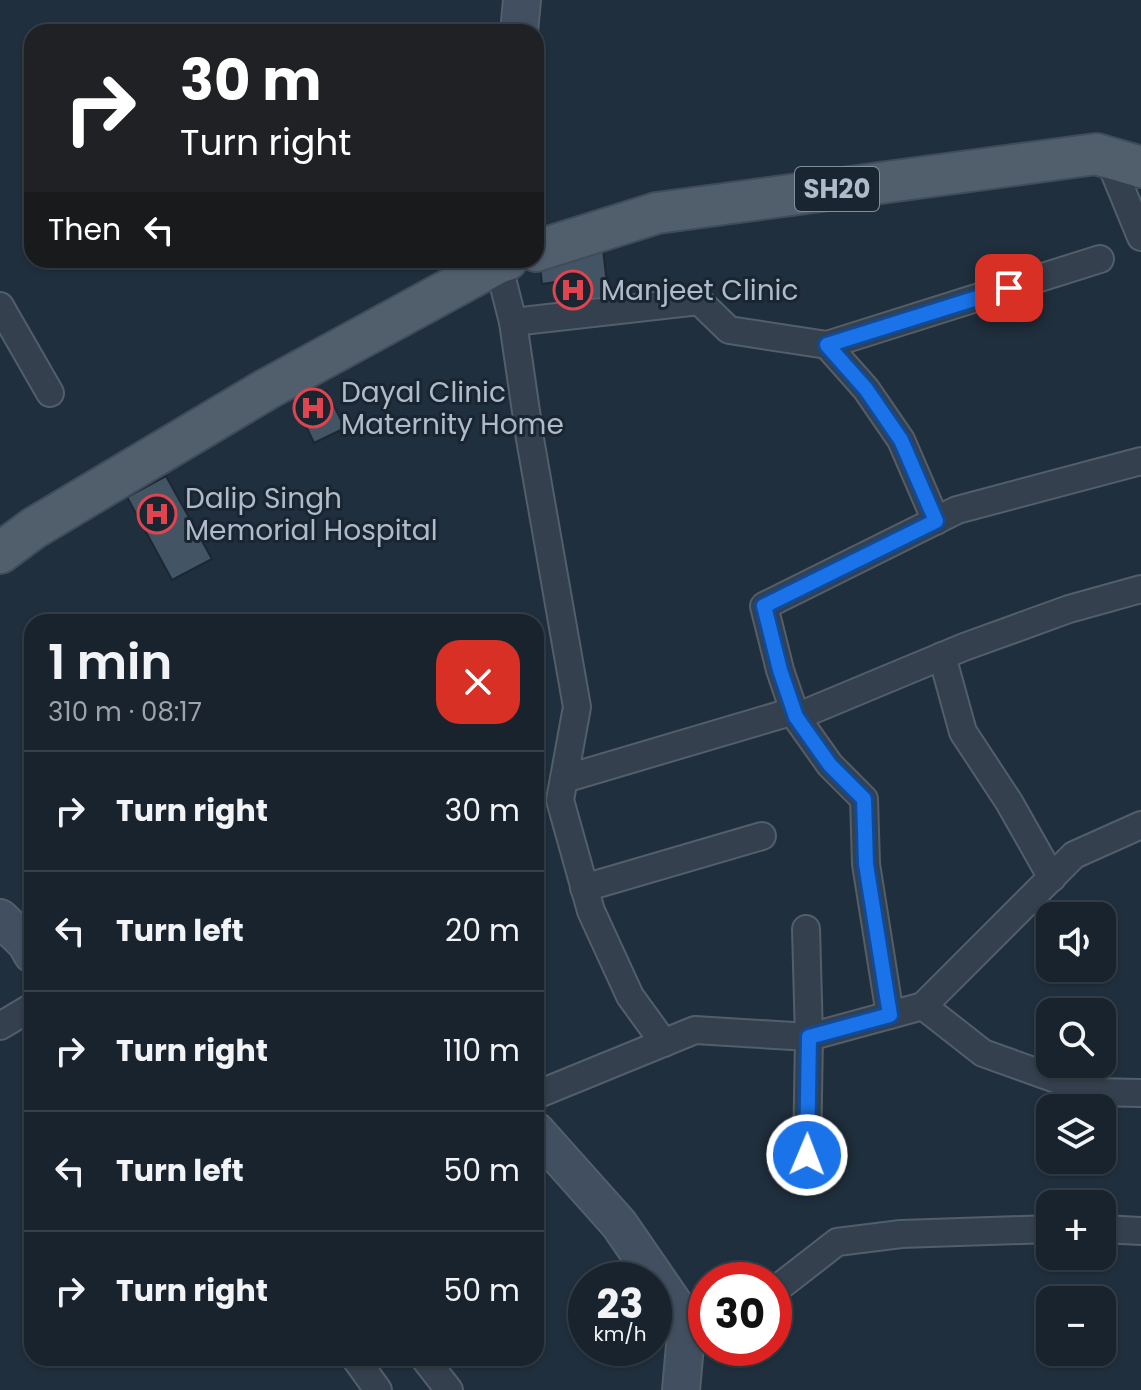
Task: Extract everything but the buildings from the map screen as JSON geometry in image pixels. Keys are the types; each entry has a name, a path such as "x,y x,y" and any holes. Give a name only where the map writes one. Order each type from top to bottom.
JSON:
{"main road":[{"name":"SH20","path":"544,248 657,213 1096,154 1124,162"},
{"path":"0,553 34,528 267,389 488,268"}],"street":[{"path":"519,24 522,0"},
{"path":"1124,162 1141,237"},
{"path":"513,322 699,301 729,330 827,345 1100,259"},
{"path":"502,268 577,707 560,800 591,911 630,996 664,1043"},
{"path":"0,306 50,393"},
{"path":"827,345 866,389 901,440 936,521"},
{"path":"890,1015 866,864 864,799 830,765 795,714 764,606 957,510 1141,461"},
{"path":"564,779 795,714 1069,609 1141,589"},
{"path":"942,656 963,732 1009,802 1052,878"},
{"path":"544,1092 695,1030 809,1037 923,1006 1074,855 1141,825"},
{"path":"584,888 762,836"},
{"path":"0,918 24,941"},
{"path":"806,929 809,1037 807,1155"},
{"path":"923,1006 983,1053 1092,1092 1141,1093"},
{"path":"0,1026 24,1012"},
{"path":"544,1140 619,1224 687,1323 688,1337"},
{"path":"792,1277 837,1242 901,1234 1036,1229"},
{"path":"1116,1230 1141,1231"},
{"path":"361,1366 378,1390"},
{"path":"430,1366 449,1390"}],"place":[{"name":"Manjeet Clinic","path":"573,290"},
{"name":"Dayal Clinic Maternity Home","path":"313,408"},
{"name":"Dalip Singh Memorial Hospital","path":"157,514"}],"route":[{"path":"807,1155 809,1037 890,1015 866,864 864,799 830,765 796,717 764,606 936,521 901,440 866,389 827,345 1009,288"}]}
